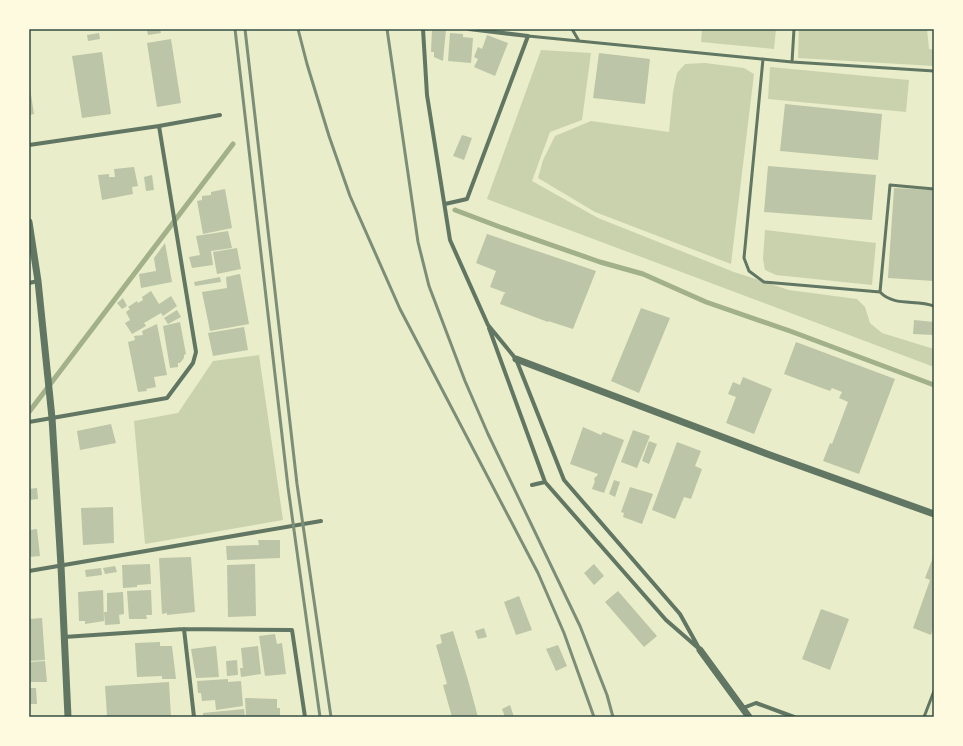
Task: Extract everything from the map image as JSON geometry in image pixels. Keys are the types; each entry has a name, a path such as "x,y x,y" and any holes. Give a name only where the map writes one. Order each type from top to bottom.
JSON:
{"street":[{"path":"422,29 427,95 450,240 488,325 545,482 666,620 700,650"},
{"path":"445,204 468,199 528,36 469,29"},
{"path":"29,145 220,116"},
{"path":"29,422 167,398 193,363 196,352 159,126"},
{"path":"29,222 38,281 52,418 68,717"},
{"path":"29,282 38,281"},
{"path":"488,325 516,359 564,480 680,614 700,650 749,717"},
{"path":"516,359 770,455 934,514"},
{"path":"532,485 545,482"},
{"path":"29,572 321,521"},
{"path":"64,637 184,629 292,630 305,717"},
{"path":"184,629 194,717"},
{"path":"743,708 756,703 794,717"}],"lane":[{"path":"572,29 579,41"},
{"path":"792,62 794,29"},
{"path":"528,36 792,62 934,71"},
{"path":"763,59 744,258 750,271 764,282 880,292"},
{"path":"934,189 890,185 880,292 885,298 891,300 934,306"},
{"path":"924,717 934,691"}],"green space":[{"path":"702,29 776,29 774,49 701,42"},
{"path":"799,29 927,29 929,49 934,50 934,66 798,58"},
{"path":"541,50 591,53 582,120 550,132 532,181 598,218 734,272 789,290 857,299 865,307 870,323 882,333 934,349 934,367 487,199"},
{"path":"705,63 744,68 754,74 731,264 595,212 538,178 543,160 555,136 591,121 669,132 673,92 677,73 685,64"},
{"path":"770,67 909,80 906,112 768,99"},
{"path":"765,230 876,243 872,285 776,275 765,270 763,259"},
{"path":"259,355 283,520 145,544 134,421 178,413 213,361"}],"building":[{"path":"160,29 161,33 148,35 147,30"},
{"path":"432,29 446,29 443,61 434,57 434,52 431,52"},
{"path":"99,33 100,39 88,41 87,35"},
{"path":"450,33 463,34 463,37 473,38 471,63 448,61"},
{"path":"487,35 508,43 495,76 474,67 478,59 474,57 478,47 482,49"},
{"path":"171,39 181,103 157,107 147,43"},
{"path":"102,52 111,114 82,118 72,56"},
{"path":"599,53 650,59 645,104 593,98"},
{"path":"30,88 34,114 29,115 29,89"},
{"path":"785,104 882,114 878,160 780,151"},
{"path":"462,135 472,138 464,160 453,156"},
{"path":"768,166 876,175 872,220 764,212"},
{"path":"134,167 138,186 132,187 133,194 102,200 98,175 109,174 109,177 115,177 114,169"},
{"path":"152,175 154,190 146,191 144,177"},
{"path":"894,188 934,190 934,281 888,278"},
{"path":"225,189 232,228 203,234 197,201 202,200 202,196 211,195 211,192"},
{"path":"228,231 232,248 211,251 213,265 192,268 189,257 200,255 196,236"},
{"path":"487,234 596,271 573,329 548,322 500,304 504,294 506,293 490,287 496,271 476,263"},
{"path":"165,243 172,282 141,288 139,274 156,271 154,258"},
{"path":"237,248 241,269 217,274 213,252"},
{"path":"240,274 249,324 210,331 202,292 227,288 226,277"},
{"path":"220,277 221,282 195,286 194,282"},
{"path":"151,291 159,304 171,296 177,306 163,316 161,313 144,323 146,326 132,334 125,323 130,320 126,312 130,309 128,307 137,301 138,303 143,300 142,297"},
{"path":"123,298 127,306 122,309 117,303"},
{"path":"641,308 670,318 639,393 611,381"},
{"path":"177,310 181,317 168,324 164,318"},
{"path":"914,320 934,322 934,335 913,334"},
{"path":"180,322 186,354 180,363 178,363 178,367 170,368 163,326"},
{"path":"157,324 167,375 154,377 156,387 146,389 147,391 138,392 128,342 135,340 134,336 143,335 142,331"},
{"path":"244,327 248,350 213,356 208,333"},
{"path":"796,342 895,379 859,474 823,461 830,443 832,444 848,402 839,398 842,392 832,388 830,391 784,374"},
{"path":"743,377 772,389 754,434 726,423 736,397 728,394 733,382 740,385"},
{"path":"111,424 116,443 80,450 77,431"},
{"path":"583,427 601,435 603,432 624,440 604,493 592,489 595,477 598,474 570,464"},
{"path":"633,430 650,436 637,468 621,462"},
{"path":"649,441 657,444 649,464 642,461"},
{"path":"677,442 701,451 695,466 702,469 691,499 684,497 675,519 652,510"},
{"path":"614,480 620,482 615,497 609,494"},
{"path":"630,487 653,494 642,524 623,517 624,513 621,512"},
{"path":"37,488 38,499 29,500 29,489"},
{"path":"113,507 114,543 83,545 81,508"},
{"path":"37,529 40,556 29,557 29,530"},
{"path":"258,540 280,540 280,558 227,560 226,546 259,545"},
{"path":"934,555 934,630 933,629 931,635 913,628 930,580 925,578"},
{"path":"191,557 195,612 167,615 167,613 162,614 159,558"},
{"path":"150,564 151,584 123,588 122,565"},
{"path":"255,564 256,616 228,617 227,565"},
{"path":"594,564 604,576 594,585 584,573"},
{"path":"115,566 117,572 105,574 103,568"},
{"path":"101,568 102,575 86,577 85,570"},
{"path":"103,590 104,621 85,624 85,621 79,621 78,592"},
{"path":"151,590 152,615 146,615 147,619 129,619 127,591"},
{"path":"618,591 657,636 644,647 605,602"},
{"path":"123,592 124,614 119,615 120,624 105,625 104,612 107,612 107,593"},
{"path":"519,596 532,630 516,635 504,602"},
{"path":"821,609 849,619 830,670 802,659"},
{"path":"42,618 45,660 29,661 29,620"},
{"path":"484,628 487,637 478,639 475,631"},
{"path":"453,631 478,717 452,717 443,685 447,684 436,645 442,643 440,635"},
{"path":"275,634 277,644 282,643 286,674 265,676 259,636"},
{"path":"160,642 160,646 172,646 176,679 162,679 162,676 137,677 135,643"},
{"path":"558,645 567,666 556,671 546,649"},
{"path":"216,646 219,677 196,678 191,649"},
{"path":"258,646 261,674 241,677 240,668 243,668 241,648"},
{"path":"237,660 238,675 227,676 226,661"},
{"path":"45,661 47,682 29,682 29,662"},
{"path":"228,679 228,682 241,681 243,706 216,710 215,700 202,701 201,693 198,693 197,681"},
{"path":"169,682 171,717 104,717 107,715 105,686"},
{"path":"29,688 36,688 37,704 29,704"},
{"path":"245,698 277,699 277,708 280,708 280,717 246,717"},
{"path":"510,705 514,717 505,717 502,709"},
{"path":"244,709 245,717 203,717 203,713"}],"waterway":[{"path":"29,412 233,144"},
{"path":"455,210 600,262 643,274 706,302 790,331 934,385"}],"railway":[{"path":"235,29 288,487 320,717"},
{"path":"245,29 297,484 331,717"},
{"path":"298,29 329,136 350,196 400,309 538,573 564,633 594,717"},
{"path":"387,29 418,242 429,286 465,381 488,434 580,626 607,695 613,717"}]}
